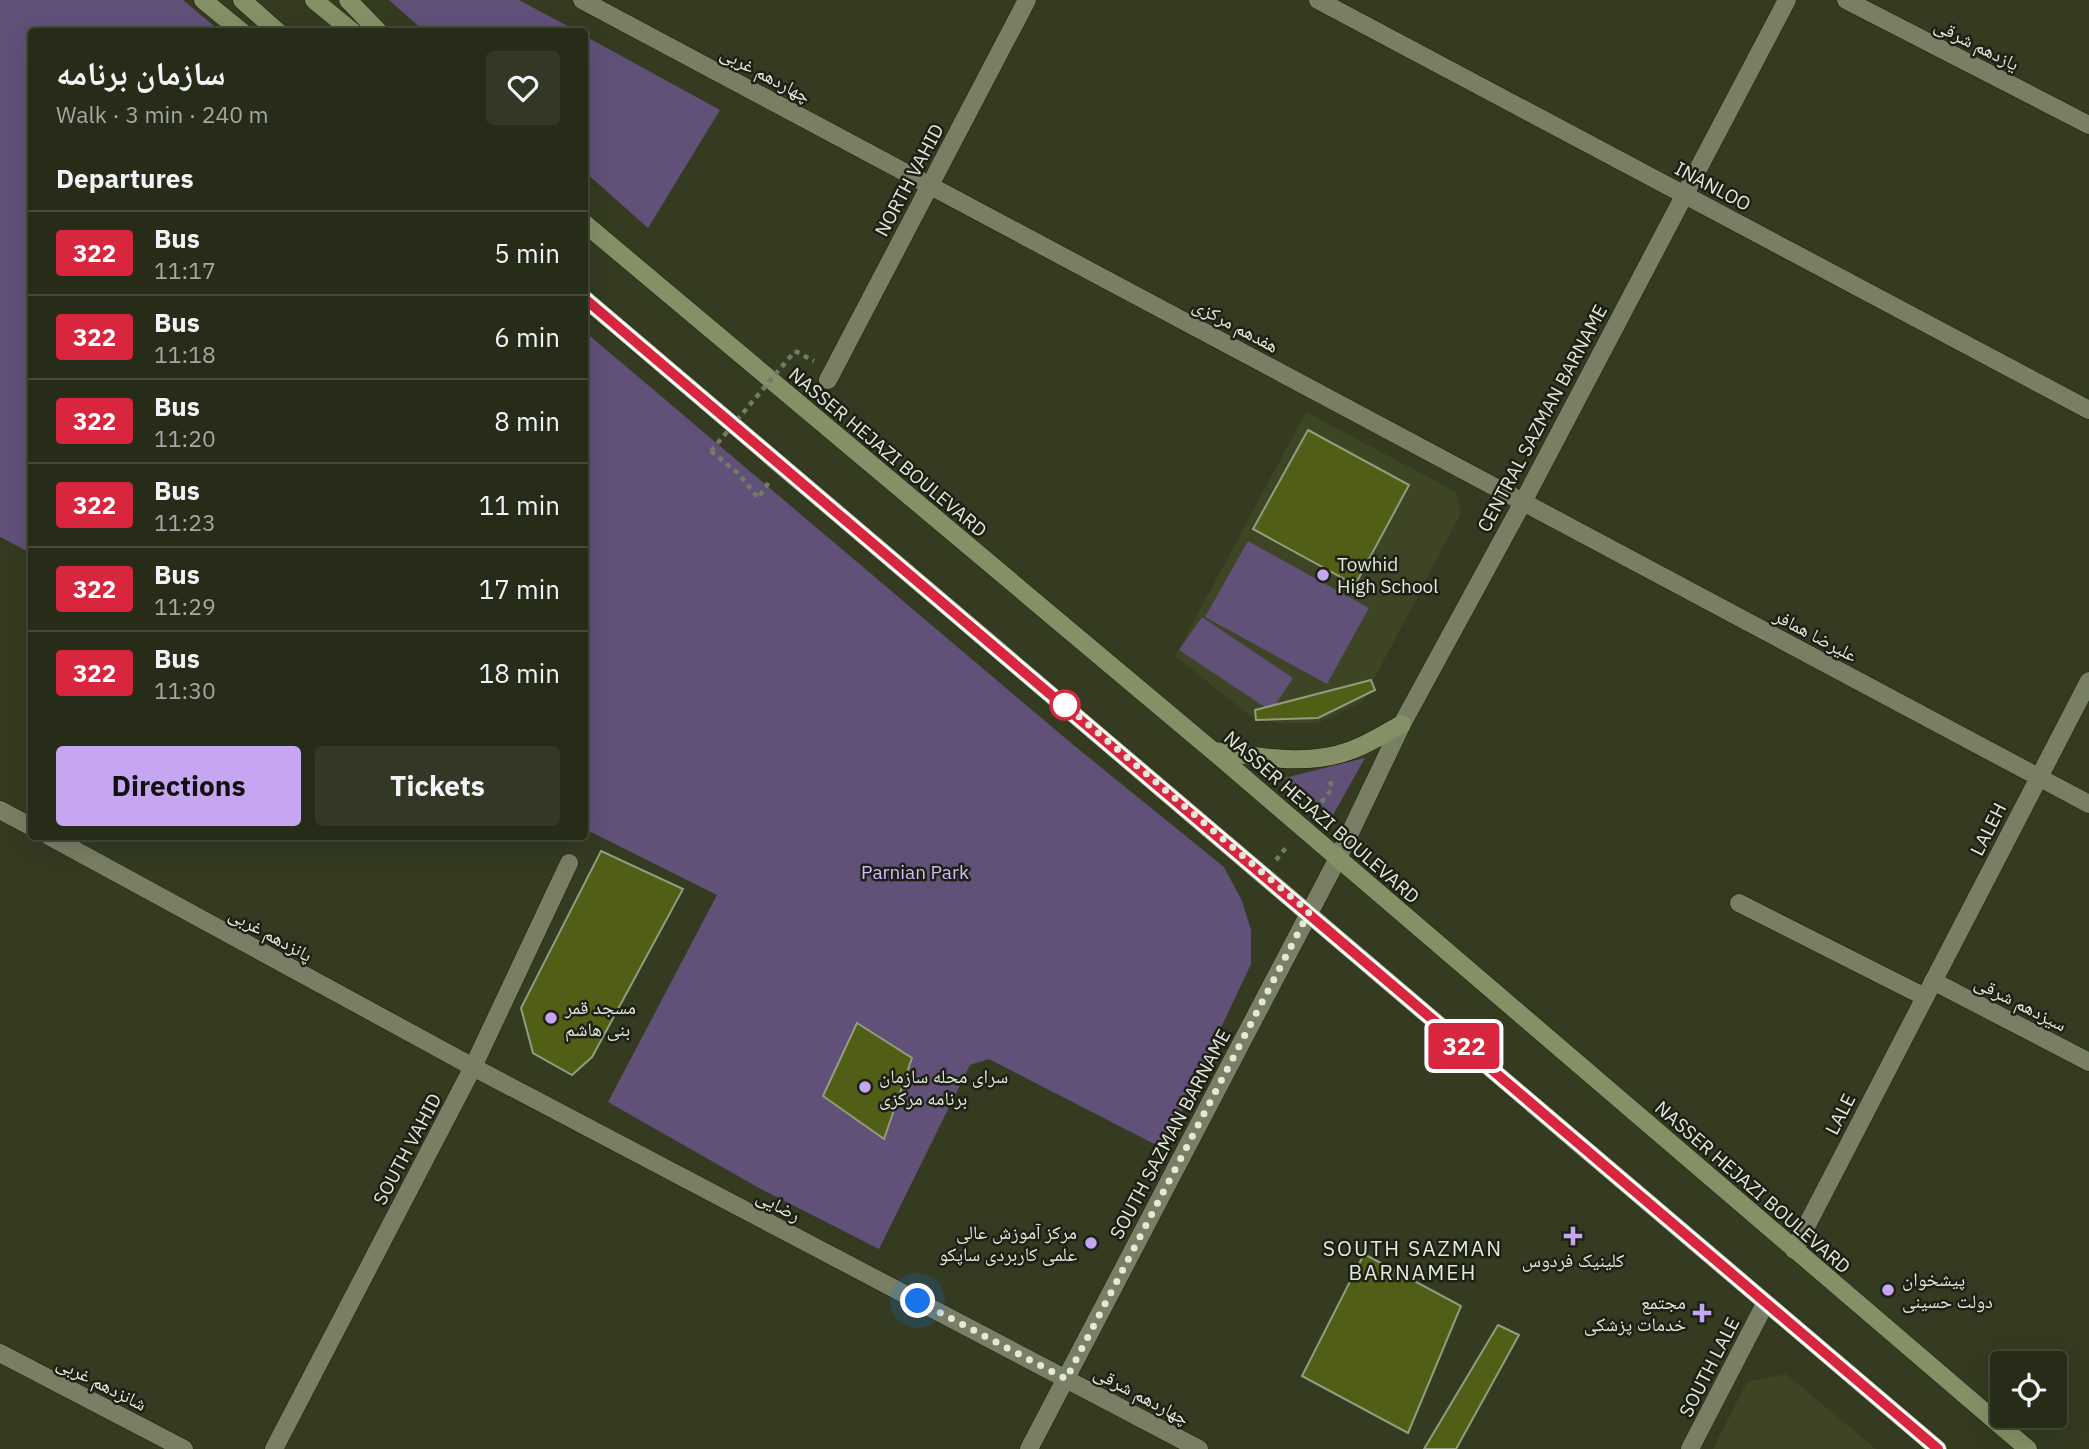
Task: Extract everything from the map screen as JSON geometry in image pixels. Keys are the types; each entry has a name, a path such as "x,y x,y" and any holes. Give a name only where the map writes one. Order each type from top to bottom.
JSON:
{"main road":[{"path":"204,0 237,28"},
{"path":"242,0 274,28"},
{"path":"314,0 348,28"},
{"path":"348,0 375,28"},
{"name":"NASSER HEJAZI BOULEVARD","path":"588,226 1213,751 2028,1449"},
{"path":"588,301 1938,1449"},
{"path":"1213,751 1294,761 1324,758 1349,751 1402,724"}],"street":[{"name":"چهاردهم غربی","path":"582,0 930,186"},
{"name":"NORTH VAHID","path":"828,380 1027,0"},
{"name":"INANLOO","path":"1318,0 2089,410"},
{"name":"CENTRAL SAZMAN BARNAME","path":"1338,858 1402,724 1523,502 1787,0"},
{"name":"یازدهم شرقی","path":"1846,0 2089,125"},
{"name":"هفدهم مرکزی","path":"930,186 1523,502"},
{"name":"علیرضا همافر","path":"1523,502 2089,804"},
{"name":"LALEH","path":"1929,989 2089,681"},
{"path":"0,810 28,825"},
{"name":"پانزدهم غربی","path":"56,840 473,1068"},
{"name":"SOUTH SAZMAN BARNAME","path":"1029,1449 1338,858"},
{"name":"SOUTH VAHID","path":"274,1449 473,1068 569,863"},
{"name":"سیزدهم شرقی","path":"1739,903 2089,1062"},
{"name":"LALE","path":"1794,1250 1929,989"},
{"name":"رضایی","path":"473,1068 1066,1379"},
{"name":"SOUTH LALE","path":"1690,1449 1765,1304"},
{"name":"شانزدهم غربی","path":"0,1353 184,1449"},
{"name":"چهاردهم شرقی","path":"1066,1379 1199,1449"}],"path":[{"path":"758,498 739,474 711,451 795,351 806,354"}],"shaded area":[{"name":"Towhid High School","path":"1306,412 1456,492 1461,513 1362,702 1318,723 1277,723 1250,716 1175,656"},
{"path":"1786,1374 1876,1449 1713,1449 1747,1382"}],"green space":[{"path":"0,0 183,0 216,28 28,28 28,551 0,537"},
{"path":"389,0 519,0 571,28 421,28"},
{"path":"588,38 720,110 648,228 588,175"},
{"name":"Parnian Park","path":"588,334 1071,743 1224,867 1242,901 1251,930 1251,964 1164,1149 989,1059 970,1065 879,1249 759,1188 608,1102 717,895 588,830"},
{"path":"1248,541 1369,608 1327,684 1205,617"},
{"path":"1202,617 1293,678 1271,711 1179,650"},
{"path":"1365,758 1333,815 1284,778"}],"building":[{"path":"1308,430 1409,485 1355,585 1253,529"},
{"path":"1371,680 1375,690 1318,718 1256,720 1255,710"},
{"path":"601,851 683,889 592,1057 572,1075 533,1053 521,1008"},
{"path":"857,1023 912,1058 884,1139 823,1096"},
{"path":"1364,1254 1461,1306 1408,1433 1302,1376"},
{"path":"1498,1325 1519,1335 1456,1449 1424,1449"}],"bus line":[{"name":"322","path":"588,301 1938,1449"}],"place":[{"name":"Towhid High School","path":"1323,575"},
{"name":"مسجد قمر بنی هاشم","path":"551,1018"},
{"name":"سرای محله سازمان برنامه مرکزی","path":"865,1087"},
{"name":"کلینیک فردوس","path":"1573,1236"},
{"name":"مرکز آموزش عالی علمی کاربردی ساپکو","path":"1091,1243"},
{"name":"پیشخوان دولت حسینی","path":"1888,1290"},
{"name":"مجتمع خدمات پزشکی","path":"1702,1313"}],"district":[{"name":"SOUTH SAZMAN BARNAMEH","path":"1413,1261"}],"route":[{"path":"918,1301 1066,1379 1309,912 1057,698 1065,705"}]}
